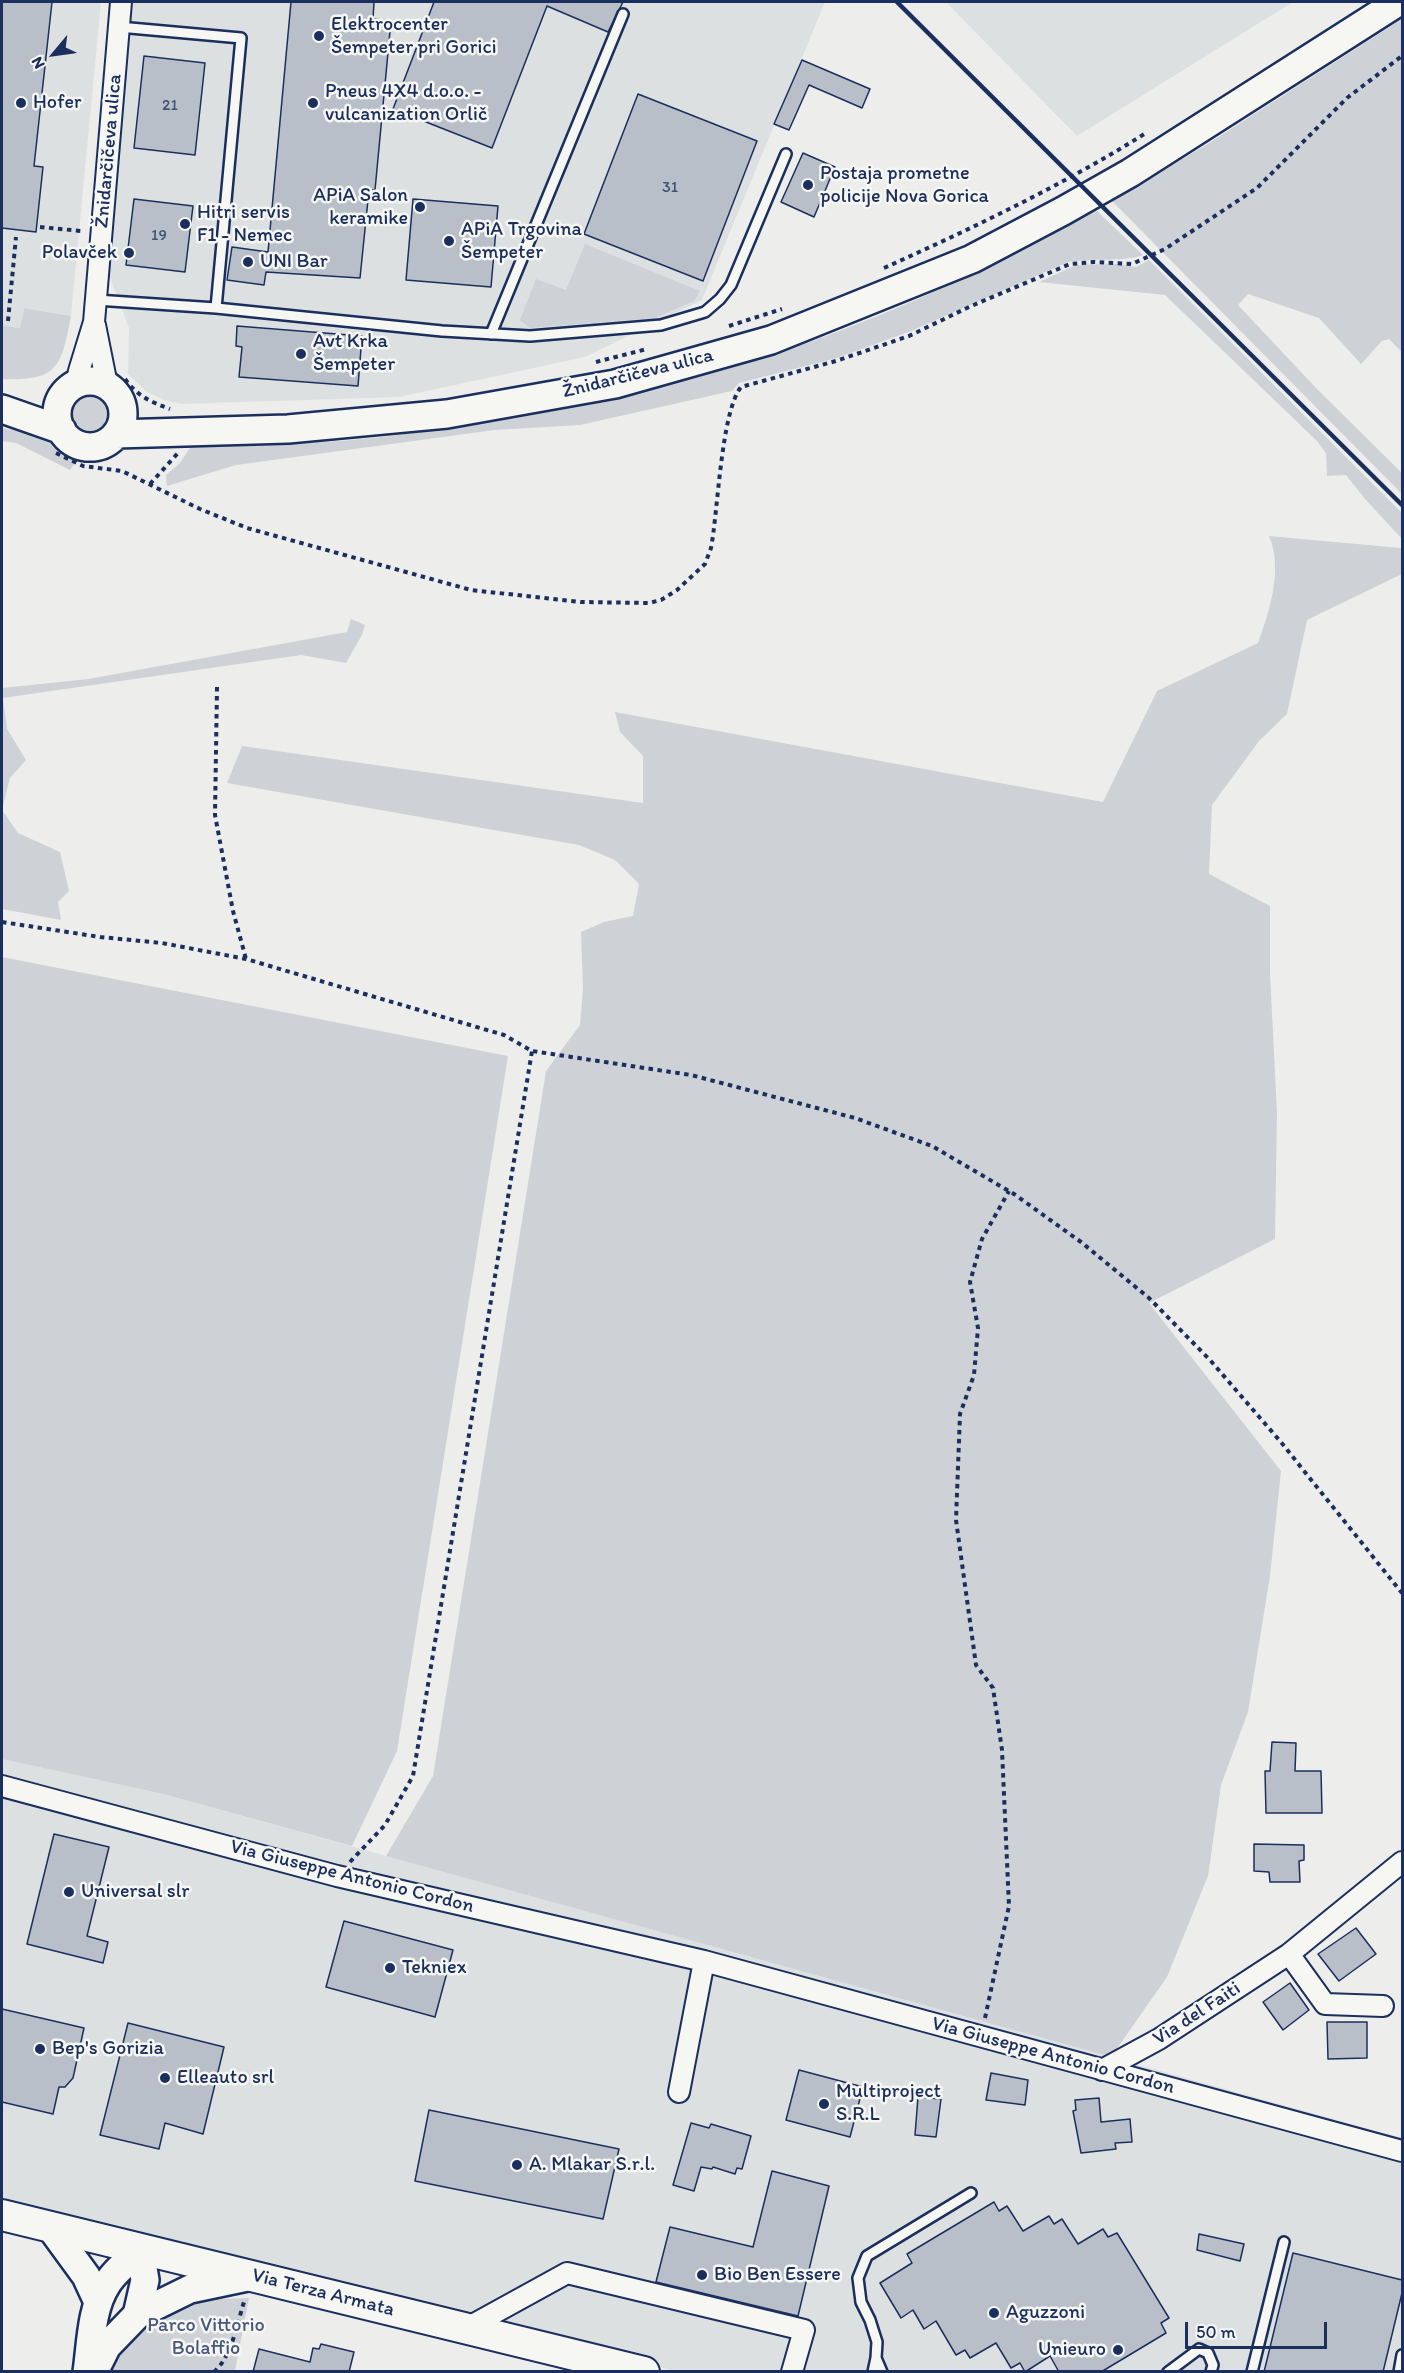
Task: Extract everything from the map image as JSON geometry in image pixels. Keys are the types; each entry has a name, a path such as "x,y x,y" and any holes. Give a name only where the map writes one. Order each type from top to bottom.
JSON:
{"main road":[{"name":"Via Terza Armata","path":"2,2215 140,2251 252,2276 644,2372"}],"street":[{"name":"Žnidarčičeva ulica","path":"54,439 57,414 69,390 94,322 121,2"},
{"name":"Žnidarčičeva ulica","path":"2,409 54,439 68,438 77,444 88,446 98,446 116,435 185,439 447,414 615,384 771,340 972,259 1064,211 1130,173 1398,2"},
{"name":"Žnidarčičeva ulica","path":"94,322 114,395 123,417 116,435"},
{"name":"Žnidarčičeva ulica","path":"2,409 69,390 87,381 114,395 135,413 185,439"},
{"name":"Via Giuseppe Antonio Cordon","path":"2,1786 337,1876 704,1961 1402,2151"},
{"name":"Via del Faiti","path":"1102,2070 1159,2039 1289,1954 1402,1862"},
{"path":"1289,1954 1325,2004 1383,2006"},
{"path":"679,2092 704,1961"},
{"path":"51,2228 86,2276 98,2302"},
{"path":"87,2372 98,2302 107,2284 124,2264 140,2251 145,2280 137,2315"},
{"path":"467,2328 567,2273 804,2330 792,2372"},
{"path":"94,2372 107,2346 137,2315 190,2289 252,2276"}],"lane":[{"path":"491,334 624,14"},
{"path":"119,27 241,38 216,308"},
{"path":"96,300 216,308 442,331 530,336 603,332 661,325 705,312 731,285 786,154"},
{"path":"873,2372 877,2342 861,2302 858,2278 867,2256 971,2193"},
{"path":"1252,2372 1284,2242"},
{"path":"1168,2372 1199,2349 1208,2353 1213,2364 1211,2372"},
{"path":"1399,2372 1402,2355"},
{"path":"876,2358 882,2372"}],"path":[{"path":"54,439 82,466 122,471 200,509 247,528 458,588 509,596 581,602 638,603 661,600 677,590 705,564 711,548 727,431 735,395 741,387 836,361 909,336 969,307 1070,264 1105,262 1132,264 1165,249 1257,188 1347,98 1402,56"},
{"path":"40,227 81,231"},
{"path":"8,321 16,237"},
{"path":"150,484 185,439"},
{"path":"217,687 215,815 233,911 246,959"},
{"path":"2,921 100,937 162,943 246,959 504,1035 532,1051 691,1075 855,1118 932,1146 1009,1191 1081,1242 1156,1305 1210,1360 1280,1441 1402,1593"},
{"path":"337,1876 385,1825 413,1776 532,1051"},
{"path":"981,2036 1009,1906 1002,1750 993,1688 976,1665 956,1520 960,1414 974,1375 978,1328 970,1282 982,1239 1009,1191"},
{"path":"214,2372 226,2355 252,2276"}],"shaded area":[{"path":"2,2 101,2 71,316 24,308 20,328 2,325"},
{"path":"127,2 825,2 702,300 585,357 399,397 181,404 164,400 147,392 128,374 129,328 108,272"},
{"path":"946,2 1293,2 1077,136"},
{"path":"2,1759 163,1794 1402,2138 1402,2371 675,2371 2,2204"}],"green space":[{"path":"1402,19 1402,352 1389,339 1382,341 1361,364 1319,318 1248,294 1238,305 1317,389 1402,473 1402,494 1112,201 1209,143"},
{"path":"1095,209 1143,255 1068,262 911,331 837,358 739,383 732,391 580,425 495,430 236,465 167,486 166,475 180,463 192,445 319,442 401,435 560,409 716,372 813,341 910,302 1005,258"},
{"path":"585,244 700,291 694,301 655,318 530,328 520,320 536,279 566,290"},
{"path":"1149,260 1402,513 1402,539 1346,475 1327,476 1326,453 1317,441 1165,295 1039,282 1076,265 1117,264 1136,267"},
{"path":"24,308 71,316 64,348 60,359 46,373 21,379 2,379 2,325 20,328"},
{"path":"90,395 103,400 108,413 103,426 90,431 77,426 72,413 77,400"},
{"path":"2,428 42,435 45,439 61,445 78,459 70,470 16,443 2,441"},
{"path":"1269,536 1401,548 1402,539 1402,574 1307,620 1287,714 1259,741 1212,805 1209,874 1270,906 1270,973 1277,1113 1275,1239 1149,1303 1281,1471 1270,1576 1248,1712 1221,1785 1208,1876 1167,1977 1111,2057 386,1856 433,1776 546,1071 580,1025 583,988 581,932 604,922 633,916 639,884 615,860 579,845 227,783 242,746 643,803 643,756 620,732 615,712 1103,802 1157,691 1258,643 1267,617 1275,576 1275,562"},
{"path":"351,619 365,625 346,663 301,655 3,698 7,729 26,760 10,778 2,810 2,688 88,679 347,632"},
{"path":"2,810 18,833 60,852 69,891 58,902 61,920 2,909"},
{"path":"2,957 508,1056 397,1751 352,1846 163,1794 2,1759"},
{"name":"Parco Vittorio Bolaffio","path":"249,2298 235,2371 106,2372 134,2333 175,2308 217,2299"}],"building":[{"name":"Hofer","path":"2,2 52,2 34,166 43,167 36,232 2,228"},
{"path":"291,2 374,2 373,19 391,21 375,190 369,190 360,278 266,272 264,285 227,280 232,247 268,252"},
{"path":"434,2 623,2 608,32 547,6 492,148 393,109"},
{"path":"144,56 205,63 195,155 134,148"},
{"path":"802,60 870,89 862,108 809,85 789,130 774,124"},
{"path":"638,94 757,141 703,281 584,234"},
{"name":"Postaja prometne policije Nova Gorica","path":"803,153 835,167 814,217 781,202"},
{"path":"134,199 193,206 185,272 126,265"},
{"path":"413,199 498,206 491,287 406,280"},
{"name":"Avt Krka Šempeter","path":"237,326 362,336 358,386 239,377 242,347 236,346"},
{"path":"1272,1742 1296,1743 1295,1771 1321,1771 1322,1813 1266,1813 1265,1771 1270,1771"},
{"name":"Universal slr","path":"54,1834 109,1847 87,1936 108,1942 103,1963 27,1944"},
{"path":"1254,1844 1304,1845 1304,1860 1299,1861 1300,1882 1270,1882 1269,1872 1254,1871"},
{"name":"Tekniex","path":"344,1921 453,1950 435,2017 326,1987"},
{"path":"1356,1928 1376,1954 1339,1981 1318,1954"},
{"path":"1290,1983 1309,2010 1283,2030 1263,2002"},
{"name":"Bep's Gorizia","path":"2,2009 84,2028 73,2078 65,2087 59,2087 53,2114 2,2102"},
{"path":"1327,2022 1367,2022 1367,2058 1328,2059"},
{"name":"Elleauto srl","path":"128,2023 224,2047 203,2134 165,2123 159,2149 100,2135"},
{"name":"Multiproject S.R.L","path":"799,2070 863,2087 850,2137 786,2120"},
{"path":"991,2073 1028,2080 1025,2105 986,2100"},
{"path":"918,2097 941,2099 936,2137 915,2135"},
{"path":"1099,2098 1101,2122 1130,2119 1132,2142 1115,2143 1116,2149 1081,2153 1073,2111 1076,2110 1075,2100"},
{"name":"A. Mlakar S.r.l.","path":"429,2110 619,2149 603,2219 415,2181"},
{"path":"691,2123 709,2128 711,2124 751,2136 742,2169 737,2168 735,2174 713,2167 712,2169 701,2167 694,2191 673,2185"},
{"path":"772,2171 829,2186 798,2316 656,2282 670,2227 753,2247"},
{"path":"994,2202 999,2211 1007,2206 1023,2231 1049,2216 1054,2224 1062,2219 1078,2244 1103,2229 1108,2237 1117,2233 1169,2318 1161,2323 1166,2333 1101,2372 1059,2372 1050,2356 1025,2372 1020,2363 1011,2368 996,2343 970,2358 965,2350 956,2355 936,2321 924,2329 913,2310 901,2318 880,2283 912,2263 907,2254"},
{"path":"1199,2234 1244,2244 1240,2261 1197,2250"},
{"path":"1293,2253 1402,2280 1402,2293 1383,2372 1264,2372"},
{"path":"321,2344 354,2352 349,2372 253,2372 259,2349 310,2362 313,2348 319,2349"}],"railway":[{"path":"897,2 1402,505"}],"place":[{"name":"Elektrocenter Šempeter pri Gorici","path":"319,36"},
{"name":"Hofer","path":"21,103"},
{"name":"Pneus 4X4 d.o.o. - vulcanization Orlič","path":"313,103"},
{"name":"Postaja prometne policije Nova Gorica","path":"808,185"},
{"name":"APiA Salon keramike","path":"420,207"},
{"name":"Hitri servis F1 - Nemec","path":"185,224"},
{"name":"APiA Trgovina Šempeter","path":"449,241"},
{"name":"Polavček","path":"129,253"},
{"name":"UNI Bar","path":"248,262"},
{"name":"Avt Krka Šempeter","path":"301,354"},
{"name":"Universal slr","path":"69,1892"},
{"name":"Tekniex","path":"390,1968"},
{"name":"Bep's Gorizia","path":"40,2049"},
{"name":"Elleauto srl","path":"165,2078"},
{"name":"Multiproject S.R.L","path":"824,2104"},
{"name":"A. Mlakar S.r.l.","path":"517,2165"},
{"name":"Bio Ben Essere","path":"702,2275"},
{"name":"Aguzzoni","path":"994,2313"},
{"name":"Unieuro","path":"1118,2350"}]}
